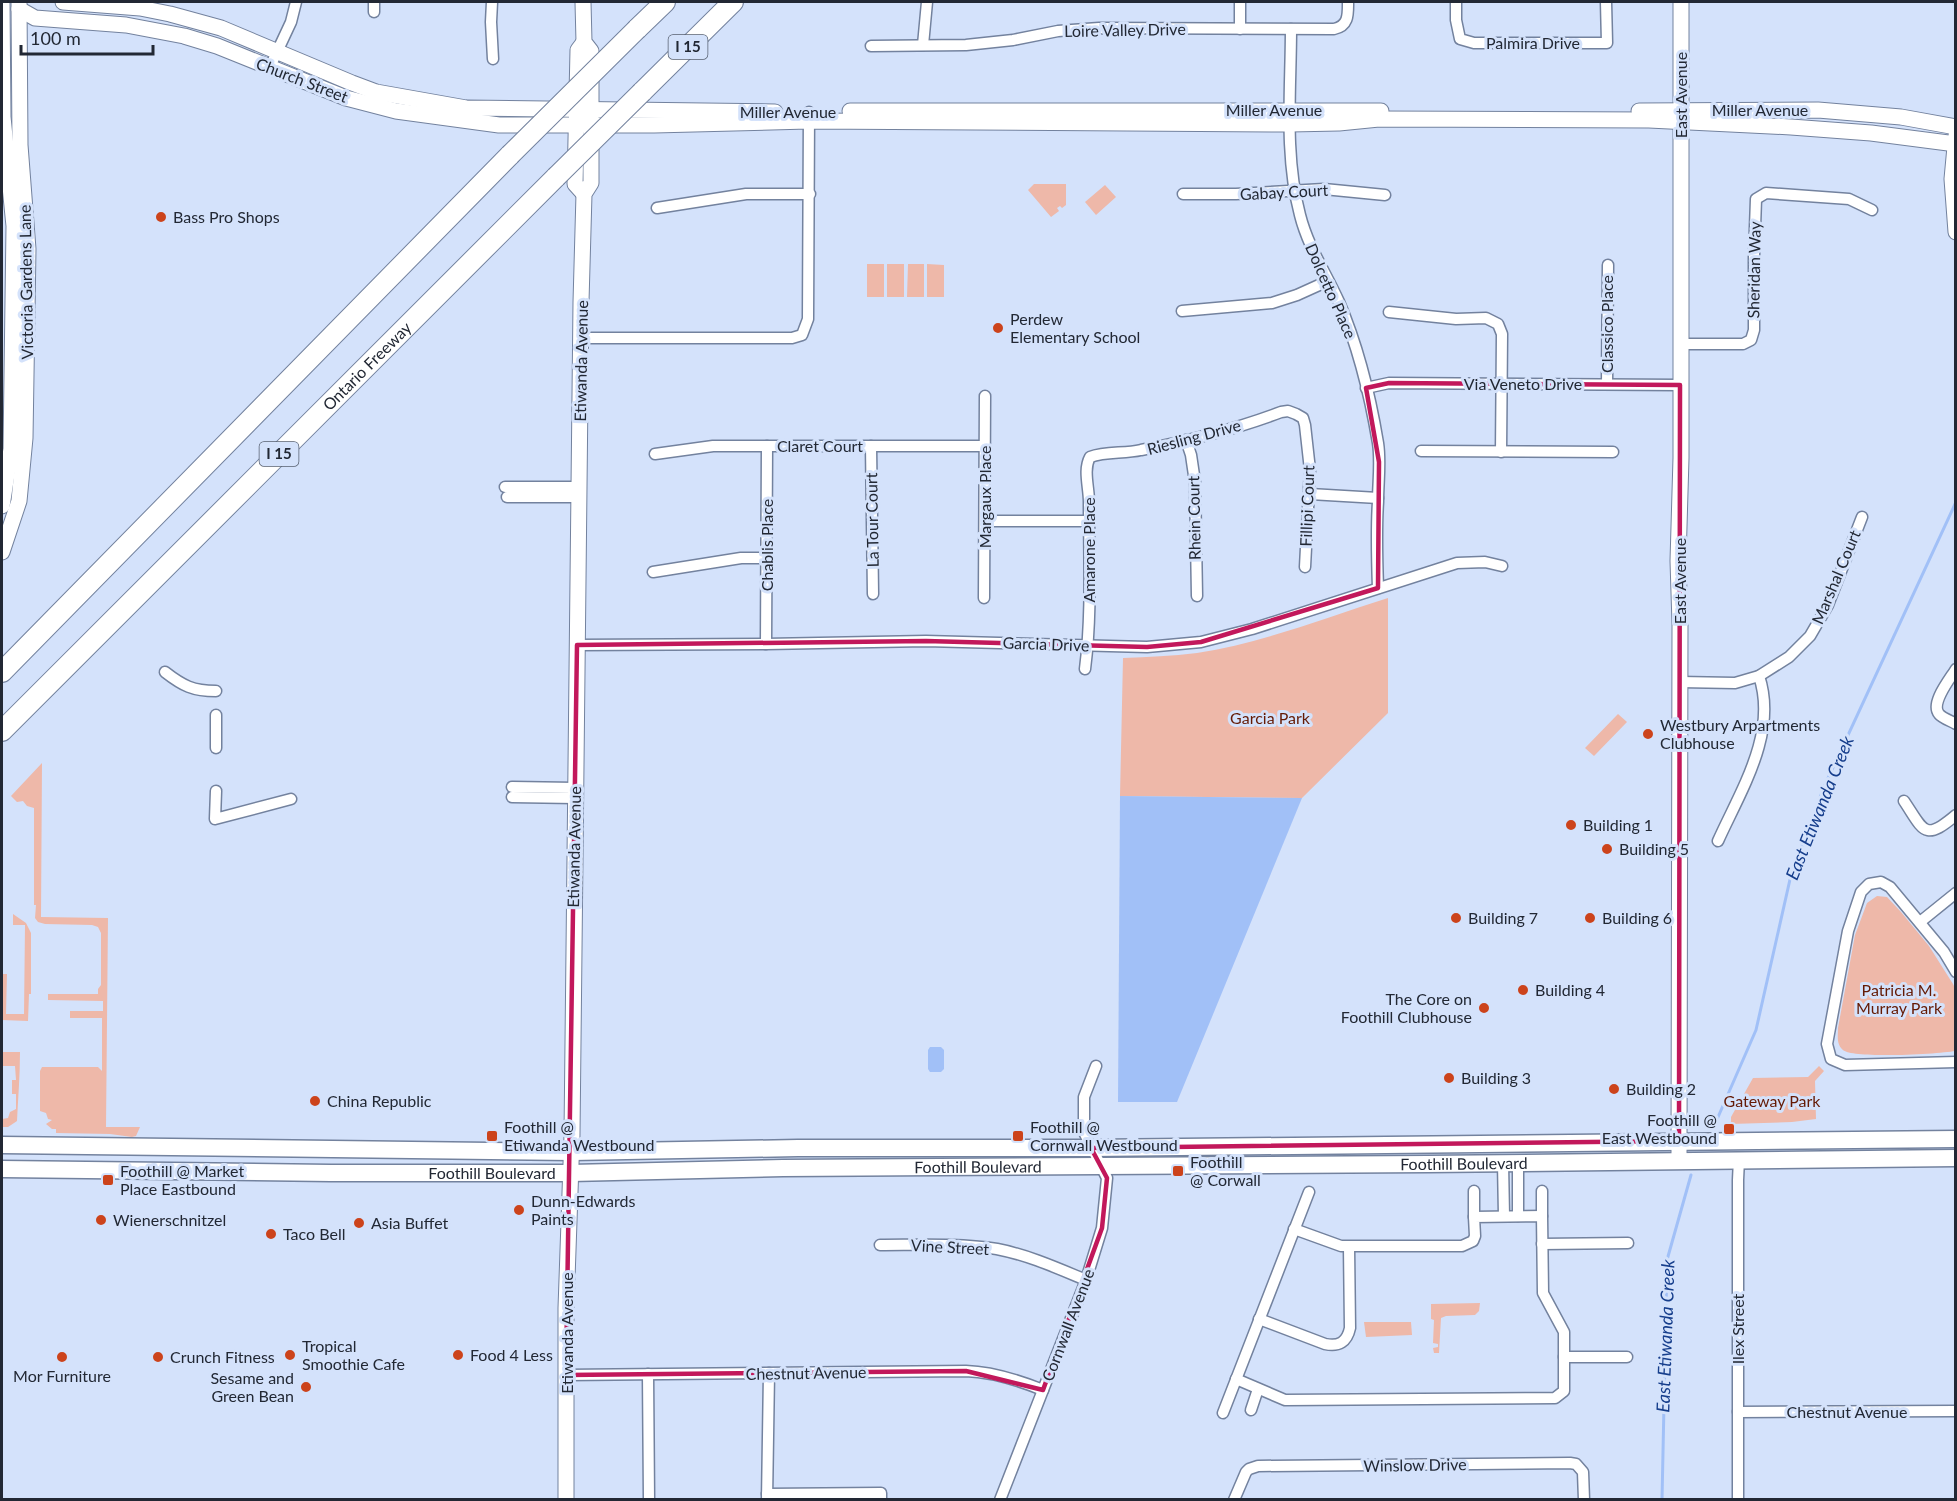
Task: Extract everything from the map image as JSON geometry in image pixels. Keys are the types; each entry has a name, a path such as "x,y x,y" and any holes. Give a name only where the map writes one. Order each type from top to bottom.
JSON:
{"highway":[{"name":"I 15","path":"2,672 510,155 665,2"},
{"name":"Ontario Freeway","path":"2,731 733,2"}],"main road":[{"name":"Church Street","path":"2,7 34,2"},
{"name":"Church Street","path":"63,2 140,8 221,28 352,83 386,94 466,108 583,117"},
{"name":"Etiwanda Avenue","path":"567,1500 566,1375 572,1152 581,338 584,194 591,183 578,50 584,42 583,2"},
{"name":"East Avenue","path":"1679,1161 1678,561 1681,506 1681,2"},
{"name":"Church Street","path":"19,5 35,18 84,20 157,30 217,45 346,98 396,111 499,125 583,117"},
{"name":"Victoria Gardens Lane","path":"2,552 19,501 25,438 14,313 28,249 20,125 19,5"},
{"name":"Victoria Gardens Lane","path":"2,7 3,117 14,226 11,449 2,506"},
{"name":"Miller Avenue","path":"583,117 654,125 808,116 1290,117 1338,123 1379,120 1680,116 1758,109 1850,112 1901,117 1956,128"},
{"name":"Miller Avenue","path":"1680,116 1955,141"},
{"path":"1955,141 1952,179 1956,232"},
{"path":"2,512 6,518 2,535"},
{"name":"Foothill Boulevard","path":"2,1145 572,1152 798,1148 1090,1148 1956,1139"},
{"name":"Foothill Boulevard","path":"2,1169 571,1173 783,1168 1956,1158"}],"street":[{"path":"270,67 291,22 296,2"},
{"path":"492,2 494,59"},
{"path":"923,45 927,2"},
{"path":"1240,2 1240,28"},
{"name":"Loire Valley Drive","path":"871,45 966,45 1099,28 1334,29 1344,26 1348,15 1348,2"},
{"name":"Palmira Drive","path":"1456,2 1456,20 1460,39 1474,43 1607,43 1606,2"},
{"name":"Dolcetto Place","path":"1291,29 1290,117 1294,190 1304,231 1339,302 1354,344 1378,444 1380,462 1376,547 1378,588"},
{"path":"581,338 782,339 801,335 808,320 810,194 808,116"},
{"name":"Gabay Court","path":"1183,195 1294,190 1343,190 1385,195"},
{"name":"Sheridan Way","path":"1681,344 1743,345 1751,340 1754,330 1756,199 1766,193 1849,200 1872,210"},
{"path":"657,207 746,194 810,194"},
{"name":"Classico Place","path":"1607,384 1608,265"},
{"path":"1182,311 1272,303 1328,281"},
{"path":"1389,312 1445,319 1486,318 1498,324 1502,334 1501,452"},
{"name":"Via Veneto Drive","path":"1366,388 1389,383 1680,385"},
{"name":"Margaux Place","path":"984,598 985,396"},
{"name":"Riesling Drive","path":"1090,457 1138,451 1186,440 1281,412 1288,411 1296,414"},
{"name":"Fillipi Court","path":"1296,414 1303,418 1305,425 1310,470 1305,567"},
{"name":"Rhein Court","path":"1186,440 1195,482 1197,596"},
{"name":"Claret Court","path":"655,454 713,446 985,446"},
{"name":"Chablis Place","path":"766,644 767,446"},
{"name":"La Tour Court","path":"871,446 873,594"},
{"path":"1421,451 1613,452"},
{"name":"Amarone Place","path":"1085,669 1088,645 1089,521 1086,464 1090,457"},
{"path":"506,492 579,492"},
{"path":"1310,494 1378,498"},
{"name":"Marshal Court","path":"1680,682 1735,682 1759,676 1790,657 1810,636 1828,605 1862,517"},
{"path":"985,521 1089,521"},
{"path":"653,572 741,558 767,558"},
{"name":"Garcia Drive","path":"577,645 926,641 1147,647 1201,642 1252,629 1457,563 1485,562 1502,566"},
{"path":"1956,669 1938,697 1936,707 1939,714 1956,724"},
{"path":"165,672 180,684 191,689 216,691"},
{"path":"1718,841 1762,738 1765,714 1764,693 1759,676"},
{"path":"216,715 216,748"},
{"path":"216,791 215,819 291,799"},
{"path":"512,792 575,793"},
{"path":"1904,801 1922,828 1929,831 1939,829 1956,815"},
{"path":"1956,972 1944,952 1890,887 1881,882 1869,884 1861,892 1848,931 1827,1044 1831,1059 1845,1065 1956,1062"},
{"path":"1920,922 1956,893"},
{"name":"Cornwall Avenue","path":"1000,1500 1086,1280 1104,1218 1107,1178 1084,1132 1083,1097 1096,1066"},
{"name":"Ilex Street","path":"1738,1500 1739,1159"},
{"path":"1501,1216 1504,1186 1511,1163"},
{"path":"1511,1163 1518,1216"},
{"path":"1294,1229 1349,1247 1469,1244 1475,1236 1474,1191"},
{"path":"1236,1379 1286,1400 1555,1398 1564,1391 1564,1332 1543,1293 1542,1191"},
{"path":"1223,1413 1309,1192"},
{"path":"1474,1217 1542,1216"},
{"path":"1542,1244 1628,1243"},
{"name":"Vine Street","path":"880,1245 949,1245 999,1250 1036,1260 1086,1280"},
{"path":"1259,1319 1324,1344 1333,1346 1347,1339 1350,1328 1349,1247"},
{"path":"1564,1357 1628,1357"},
{"name":"Chestnut Avenue","path":"566,1375 975,1372 1019,1380 1043,1389"},
{"path":"769,1373 767,1497 881,1493 881,1500"},
{"path":"648,1374 649,1500"},
{"path":"1251,1410 1258,1389"},
{"name":"Chestnut Avenue","path":"1738,1412 1956,1411"},
{"name":"Winslow Drive","path":"1234,1500 1243,1476 1249,1469 1258,1466 1558,1463 1576,1464 1580,1467 1584,1477 1584,1500"}],"highlighted area":[{"path":"1389,383 1680,385 1679,1141 1091,1148 1107,1178 1102,1228 1043,1390 966,1371 566,1375 577,645 926,641 1147,647 1201,642 1378,588 1379,462 1366,388"}],"green space":[{"path":"1034,184 1066,184 1066,205 1057,208 1059,211 1051,217 1028,190"},
{"path":"1105,185 1116,197 1096,215 1085,202"},
{"path":"867,264 884,264 884,297 867,297"},
{"path":"887,264 904,264 904,297 887,297"},
{"path":"908,264 924,264 924,297 907,297"},
{"path":"927,264 944,265 944,297 927,297"},
{"name":"Garcia Park","path":"1388,598 1388,713 1302,798 1120,796 1123,658 1188,654 1221,649 1293,629"},
{"path":"1618,714 1627,722 1594,756 1585,748"},
{"path":"42,763 41,917 108,918 106,1127 140,1127 136,1136 132,1137 110,1134 56,1133 56,1129 46,1124 52,1120 48,1119 46,1113 40,1111 40,1071 42,1067 98,1067 102,1071 102,1018 70,1018 70,1011 103,1011 103,1001 48,1000 48,994 98,994 101,985 101,933 98,927 92,925 45,924 38,922 35,918 34,808 27,806 23,801 17,802 11,796"},
{"name":"Patricia M. Murray Park","path":"1877,896 1887,897 1901,912 1929,946 1953,984 1956,990 1955,1051 1879,1055 1850,1053 1839,1045 1838,1028 1855,935 1867,903"},
{"path":"13,914 26,923 31,933 31,994 29,994 28,1021 2,1020 2,974 7,974 6,1014 24,1014 25,925 13,925"},
{"path":"2,1052 20,1052 17,1121 8,1127 2,1127 2,1119 8,1118 10,1112 16,1109 16,1094 12,1094 12,1080 16,1080 15,1066 2,1066"},
{"name":"Gateway Park","path":"1819,1066 1824,1071 1815,1081 1816,1119 1731,1124 1731,1117 1753,1078 1808,1077"},
{"path":"1480,1303 1479,1311 1475,1315 1441,1318 1439,1353 1434,1353 1433,1348 1438,1347 1438,1344 1433,1343 1434,1320 1431,1319 1431,1304"},
{"path":"1364,1322 1411,1322 1412,1335 1366,1337"}],"water":[{"path":"1120,796 1302,798 1177,1102 1118,1102"},
{"path":"930,1047 941,1047 944,1050 944,1069 941,1072 930,1072 928,1069"}],"waterway":[{"name":"East Etiwanda Creek","path":"1715,1124 1756,1030 1791,875 1824,787 1956,502"},
{"name":"East Etiwanda Creek","path":"1662,1500 1667,1260 1691,1175"}],"place":[{"name":"Bass Pro Shops","path":"161,217"},
{"name":"Perdew Elementary School","path":"998,328"},
{"name":"Westbury Arpartments Clubhouse","path":"1648,734"},
{"name":"Building 1","path":"1571,825"},
{"name":"Building 5","path":"1607,849"},
{"name":"Building 7","path":"1456,918"},
{"name":"Building 6","path":"1590,918"},
{"name":"Building 4","path":"1523,990"},
{"name":"The Core on Foothill Clubhouse","path":"1484,1008"},
{"name":"Building 3","path":"1449,1078"},
{"name":"Building 2","path":"1614,1089"},
{"name":"China Republic","path":"315,1101"},
{"name":"Foothill @ East Westbound","path":"1729,1129"},
{"name":"Foothill @ Etiwanda Westbound","path":"492,1136"},
{"name":"Foothill @ Cornwall Westbound","path":"1018,1136"},
{"name":"Foothill @ Corwall","path":"1178,1171"},
{"name":"Foothill @ Market Place Eastbound","path":"108,1180"},
{"name":"Dunn-Edwards Paints","path":"519,1210"},
{"name":"Wienerschnitzel","path":"101,1220"},
{"name":"Asia Buffet","path":"359,1223"},
{"name":"Taco Bell","path":"271,1234"},
{"name":"Tropical Smoothie Cafe","path":"290,1355"},
{"name":"Food 4 Less","path":"458,1355"},
{"name":"Mor Furniture","path":"62,1357"},
{"name":"Crunch Fitness","path":"158,1357"},
{"name":"Sesame and Green Bean","path":"306,1387"}]}
